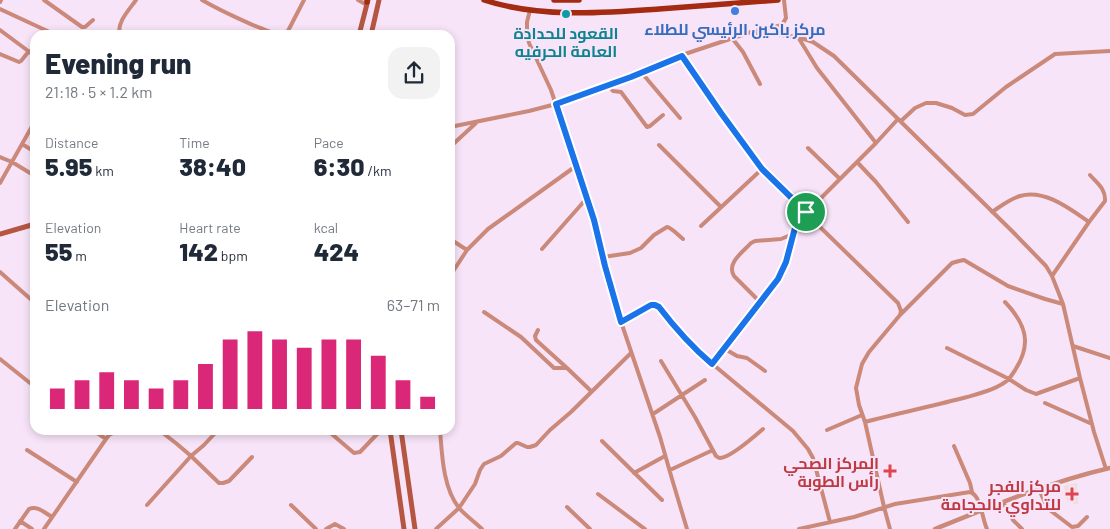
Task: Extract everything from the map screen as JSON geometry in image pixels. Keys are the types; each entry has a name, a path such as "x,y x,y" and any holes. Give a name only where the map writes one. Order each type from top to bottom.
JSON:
{"main road":[{"path":"371,30 379,0"},
{"path":"484,0 495,4 530,10 562,12 621,12 778,0"},
{"path":"554,0 579,0"},
{"path":"360,30 367,2"},
{"path":"0,234 30,225"},
{"path":"391,435 404,529"},
{"path":"401,435 415,529"}],"street":[{"path":"44,0 82,27 85,28 93,20"},
{"path":"119,30 122,20 135,0"},
{"path":"202,0 228,14 267,30"},
{"path":"288,30 304,0"},
{"path":"358,0 367,2"},
{"path":"455,126 556,104 732,38 782,24 786,18 784,0"},
{"path":"0,9 45,30"},
{"path":"530,10 527,22 530,43 551,90 587,198 621,322 653,414 687,529"},
{"path":"0,30 29,51 19,62 0,54"},
{"path":"752,32 798,37 813,42 834,56 1041,259 1052,276 1063,304 1092,424 1108,468 1038,489 935,529"},
{"path":"798,37 817,68 876,143"},
{"path":"732,38 743,52 760,84"},
{"path":"712,364 778,279 783,270 796,224 876,143 915,108 926,103 936,103 965,115 973,114 1006,87 1055,54 1110,51"},
{"path":"682,56 762,169 898,303 901,311 900,315"},
{"path":"641,72 680,118"},
{"path":"608,84 613,91 622,92 647,127 663,115"},
{"path":"455,142 478,121"},
{"path":"0,184 30,130"},
{"path":"22,144 30,149"},
{"path":"659,145 721,207"},
{"path":"808,148 840,179"},
{"path":"0,157 30,173"},
{"path":"857,162 876,182 908,222"},
{"path":"455,268 467,250 488,229 576,166"},
{"path":"701,226 762,169"},
{"path":"1052,276 1105,201 1106,197 1103,189 1090,175"},
{"path":"992,212 1008,201 1032,194 1062,204 1089,222"},
{"path":"542,249 587,198"},
{"path":"603,257 641,248 654,235 668,226 683,239"},
{"path":"760,302 734,276 732,263 754,241 780,239 792,234"},
{"path":"455,242 467,250"},
{"path":"890,529 866,422 862,415 856,388 862,364 868,352 900,315 952,263 959,260 970,263 1015,289 1063,304"},
{"path":"0,272 30,299"},
{"path":"866,422 974,395 1003,384 1009,379 1022,358 1025,344 1018,318 1005,302"},
{"path":"621,322 647,307 655,305 659,307 676,329 698,352 780,420 801,440 813,458 830,522"},
{"path":"484,312 521,337 554,368 567,368"},
{"path":"538,330 535,336 536,340 591,391"},
{"path":"1073,346 1110,358"},
{"path":"948,348 1036,394 1080,378"},
{"path":"725,349 737,356 748,358 765,371"},
{"path":"436,529 459,508 475,484 484,464 501,456 516,443 527,447 533,446 572,412 631,353"},
{"path":"0,359 30,383"},
{"path":"661,361 716,456 723,457 743,446 763,429"},
{"path":"653,414 704,380"},
{"path":"1045,403 1092,424"},
{"path":"827,430 862,415"},
{"path":"101,435 106,439"},
{"path":"44,529 109,435"},
{"path":"165,435 191,456 218,483 229,481 252,457"},
{"path":"147,504 191,456 213,435"},
{"path":"333,435 354,453 360,452 376,435"},
{"path":"441,435 446,483 459,508 482,529"},
{"path":"602,441 662,500"},
{"path":"954,446 972,492 978,500 987,529"},
{"path":"27,450 77,482"},
{"path":"670,470 713,450"},
{"path":"634,473 665,456"},
{"path":"1038,489 1045,503 1052,511 1072,526 1078,526 1087,517"},
{"path":"798,529 854,517 895,504 972,492"},
{"path":"598,494 645,529"},
{"path":"1004,502 1011,516 1022,529"},
{"path":"291,505 316,529"},
{"path":"15,529 28,508 33,507 52,517"},
{"path":"567,507 590,529"},
{"path":"20,521 32,529"},
{"path":"326,529 335,524 344,529"}],"shaded area":[{"name":"مركز الفجر للتداوي بالحجامة","path":"1077,483 1078,505 1067,501 1064,486"}],"place":[{"name":"مركز باكين الرئيسي للطلاء","path":"735,11"},
{"name":"القعود للحدادة العامة الحرفيه","path":"566,14"},
{"name":"المركز الصحي رأس الطوبة","path":"890,471"},
{"name":"مركز الفجر للتداوي بالحجامة","path":"1072,494"}],"route":[{"path":"682,56 762,169 806,212 796,224 786,262 778,279 712,364 698,352 676,329 659,307 655,305 647,307 621,322 594,220 556,104 682,56"}]}
